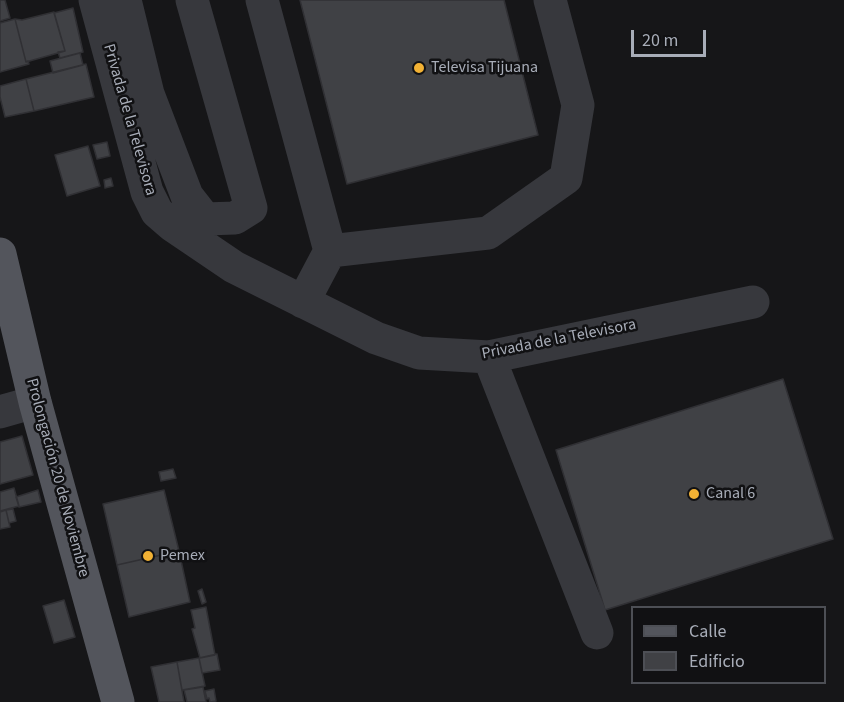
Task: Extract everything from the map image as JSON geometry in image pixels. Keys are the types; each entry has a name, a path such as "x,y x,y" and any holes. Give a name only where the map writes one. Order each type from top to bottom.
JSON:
{"main road":[{"name":"Prolongación 20 de Noviembre","path":"0,254 36,402 118,702"}],"street":[{"name":"Privada de la Televisora","path":"95,0 147,192 157,212 172,225 234,267 376,338 419,353 489,357 753,302"},
{"path":"125,0 148,94 187,196 205,219 235,218 251,208 192,0"},
{"path":"262,0 330,251 303,302"},
{"path":"330,251 488,233 566,178 578,105 550,0"},
{"path":"489,357 597,633"},
{"path":"0,412 36,402"}],"building":[{"path":"0,0 5,0 10,18 0,21"},
{"name":"Televisa Tijuana","path":"300,0 504,0 538,135 347,184"},
{"path":"73,8 83,52 60,58 58,52 65,51 54,13"},
{"path":"54,12 65,51 26,62 15,19 22,20"},
{"path":"15,19 26,62 28,61 29,64 0,72 0,23"},
{"path":"80,53 83,65 53,73 50,61"},
{"path":"86,64 94,97 34,111 26,79"},
{"path":"26,79 34,111 5,117 0,86"},
{"path":"107,142 110,156 97,159 93,145"},
{"path":"88,146 100,186 67,196 55,155"},
{"path":"111,178 113,186 105,188 104,180"},
{"name":"Canal 6","path":"783,379 833,539 605,610 556,450"},
{"path":"22,436 33,475 0,484 0,442"},
{"path":"173,469 176,478 161,481 159,472"},
{"path":"14,488 19,506 0,511 0,492"},
{"path":"38,490 41,502 19,507 16,497"},
{"path":"164,490 179,551 117,565 103,504"},
{"path":"13,509 16,521 9,523 6,510"},
{"path":"6,510 10,527 0,529 0,512"},
{"path":"179,551 190,602 129,617 117,565"},
{"path":"202,589 206,602 202,604 198,591"},
{"path":"64,600 75,637 54,643 43,606"},
{"path":"206,607 215,655 200,658 192,629 195,628 191,610"},
{"path":"217,654 220,670 202,673 199,658"},
{"path":"199,658 205,686 182,690 177,662"},
{"path":"177,662 184,702 159,702 151,667"},
{"path":"203,687 206,702 187,702 184,690"},
{"path":"214,689 216,701 210,702 205,691"}],"place":[{"name":"Televisa Tijuana","path":"419,68"},
{"name":"Canal 6","path":"694,494"},
{"name":"Pemex","path":"148,556"}]}
